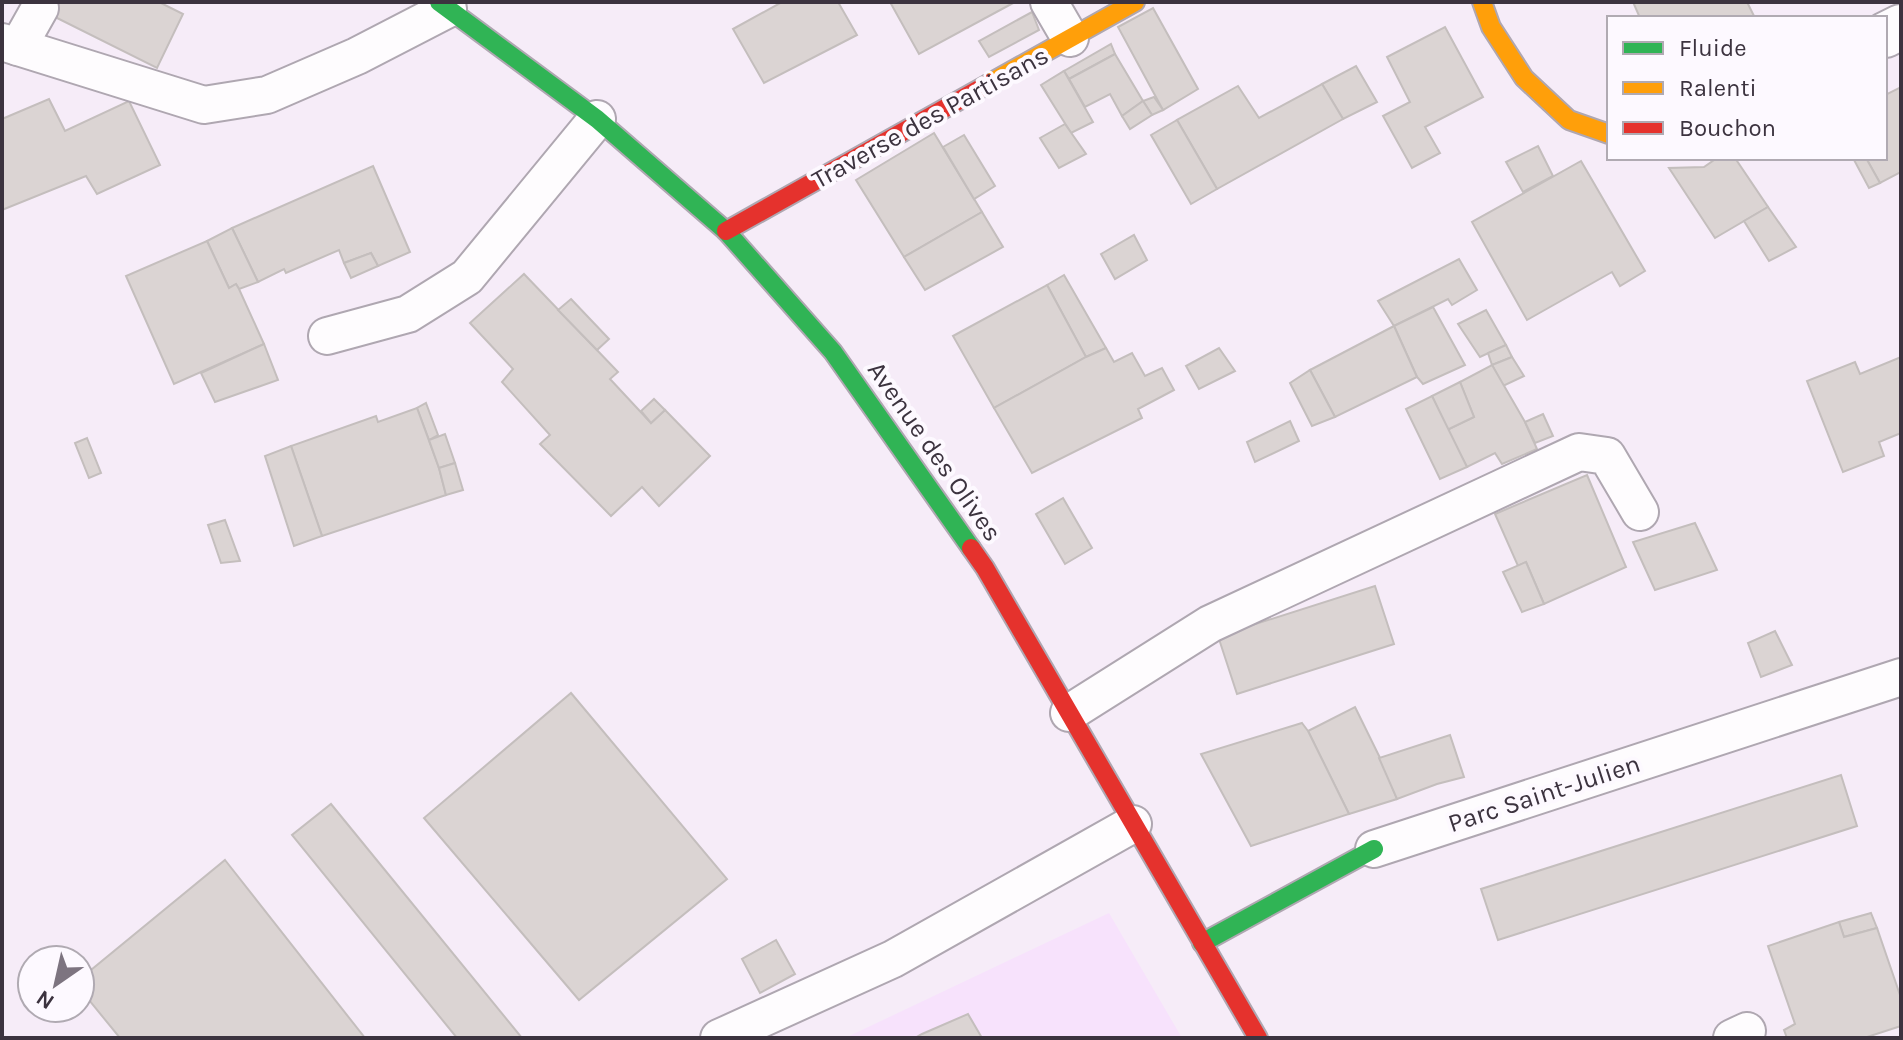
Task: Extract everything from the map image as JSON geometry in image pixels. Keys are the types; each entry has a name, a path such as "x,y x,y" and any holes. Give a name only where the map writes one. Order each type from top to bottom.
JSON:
{"main road":[{"name":"Traverse des Partisans","path":"726,231 1135,2"},
{"path":"1482,2 1491,27 1524,78 1569,120 1607,133"},
{"name":"Avenue des Olives","path":"443,5 597,119 726,231 833,352 985,568 1258,1038"},
{"name":"Parc Saint-Julien","path":"1202,943 1374,849"}],"lane":[{"path":"1049,2 1070,38"},
{"path":"40,8 10,44 204,105 267,95 357,56 443,5"},
{"path":"327,336 408,314 467,277 597,119"},
{"path":"1069,713 1210,624 1579,452 1607,456 1640,512"},
{"name":"Parc Saint-Julien","path":"1374,849 1901,677"},
{"path":"719,1038 893,959 1133,824"}],"shaded area":[{"path":"1109,913 1182,1038 845,1038"}],"building":[{"path":"25,2 159,2 183,14 157,68"},
{"path":"782,2 838,2 857,35 764,83 733,29"},
{"path":"890,2 1015,2 919,54"},
{"path":"1633,2 1747,2 1754,16 1639,16"},
{"path":"1153,8 1198,89 1163,110 1118,27"},
{"path":"1032,12 1039,30 989,57 979,41"},
{"path":"1445,27 1483,97 1425,127 1440,153 1412,168 1383,116 1410,102 1387,57"},
{"path":"1111,44 1115,54 1069,79 1064,71"},
{"path":"1115,54 1143,101 1122,116 1110,94 1085,107 1069,79"},
{"path":"1356,66 1377,102 1343,119 1322,84"},
{"path":"1064,71 1093,122 1071,133 1041,85"},
{"path":"1322,84 1343,119 1217,189 1177,120 1238,86 1259,118"},
{"path":"1901,87 1901,172 1880,183 1867,160 1887,160 1887,94"},
{"path":"1154,97 1163,110 1152,115 1143,101"},
{"path":"49,99 65,131 129,101 160,165 97,194 86,176 2,210 2,119"},
{"path":"1143,101 1152,115 1130,129 1122,116"},
{"path":"1177,120 1217,189 1191,204 1151,135"},
{"path":"1065,124 1086,154 1059,168 1040,138"},
{"path":"934,133 982,212 904,257 856,180"},
{"path":"964,135 995,186 974,199 943,147"},
{"path":"1538,146 1553,176 1523,192 1506,162"},
{"path":"1714,160 1736,160 1768,207 1715,238 1669,168 1704,167"},
{"path":"1854,160 1867,160 1880,183 1869,188"},
{"path":"1581,161 1645,271 1620,286 1612,272 1527,320 1472,222"},
{"path":"373,166 410,252 378,266 371,253 344,263 339,250 286,273 284,269 258,282 232,228"},
{"path":"1768,207 1796,247 1769,261 1744,221"},
{"path":"982,212 1003,247 925,290 904,257"},
{"path":"232,228 258,282 239,289 236,284 229,288 207,241"},
{"path":"1134,235 1147,260 1115,279 1101,254"},
{"path":"207,241 229,288 236,284 239,289 264,344 174,384 126,276"},
{"path":"371,253 378,266 351,278 344,263"},
{"path":"1459,259 1477,290 1452,305 1448,299 1394,326 1378,301"},
{"path":"524,274 618,372 610,379 651,423 665,410 710,456 659,506 642,487 611,516 540,444 550,435 502,382 513,369 470,323"},
{"path":"1064,275 1106,348 1086,357 1047,285"},
{"path":"1047,285 1086,357 994,408 953,336"},
{"path":"571,299 609,339 597,350 558,310"},
{"path":"1433,307 1465,365 1423,384 1394,326"},
{"path":"1486,310 1506,345 1480,357 1458,324"},
{"path":"1394,326 1417,377 1335,417 1310,370"},
{"path":"264,344 278,380 215,402 201,373"},
{"path":"1506,345 1512,357 1492,365 1488,353"},
{"path":"1106,348 1114,362 1132,353 1145,376 1162,368 1174,390 1138,409 1142,418 1032,473 994,408"},
{"path":"1219,348 1235,371 1199,389 1186,366"},
{"path":"1512,357 1524,376 1503,386 1492,365"},
{"path":"1901,357 1901,433 1879,442 1884,456 1843,472 1807,381 1855,362 1860,374"},
{"path":"1492,365 1537,449 1502,464 1495,453 1467,467 1447,430 1474,417 1460,382"},
{"path":"1310,370 1335,417 1312,426 1290,383"},
{"path":"1460,382 1474,417 1447,430 1432,396"},
{"path":"1432,396 1467,467 1440,479 1406,409"},
{"path":"654,399 665,410 651,423 641,411"},
{"path":"426,403 438,435 429,440 417,408"},
{"path":"417,408 446,495 322,536 291,446 376,416 378,422"},
{"path":"1543,414 1553,436 1535,443 1525,422"},
{"path":"1290,421 1299,441 1255,462 1247,442"},
{"path":"445,434 455,463 439,468 429,440"},
{"path":"87,438 101,473 89,478 75,443"},
{"path":"291,446 322,536 294,546 265,456"},
{"path":"455,463 463,490 446,495 439,468"},
{"path":"1587,475 1626,567 1544,604 1526,562 1518,566 1495,514"},
{"path":"1063,498 1092,548 1065,564 1036,514"},
{"path":"225,520 240,561 221,563 208,525"},
{"path":"1695,523 1717,570 1655,590 1633,542"},
{"path":"1526,562 1544,604 1522,612 1503,572"},
{"path":"1375,586 1394,644 1237,694 1218,636"},
{"path":"1775,631 1792,665 1761,677 1748,643"},
{"path":"571,693 727,879 579,1000 424,818"},
{"path":"1355,707 1397,799 1349,814 1308,731"},
{"path":"1302,723 1349,814 1251,846 1201,754"},
{"path":"1450,735 1464,777 1397,799 1379,758"},
{"path":"1841,775 1857,826 1498,940 1481,889"},
{"path":"331,804 522,1038 457,1038 292,835"},
{"path":"225,860 365,1038 120,1038 96,1009 96,966"},
{"path":"1871,913 1877,928 1844,937 1839,922"},
{"path":"1839,922 1844,937 1877,928 1901,998 1901,1026 1864,1038 1787,1038 1784,1030 1795,1024 1768,946"},
{"path":"776,940 795,974 760,993 742,959"},
{"path":"968,1014 982,1038 915,1038 922,1034"}],"traffic: fast":[{"path":"439,2 597,119 726,231 833,352 971,548"},
{"path":"1202,943 1374,849"}],"traffic: slow":[{"path":"990,83 1135,2"},
{"path":"1482,2 1491,27 1524,78 1569,120 1607,133"}],"traffic: jam":[{"path":"726,231 990,83"},
{"path":"971,548 1258,1038"}]}
